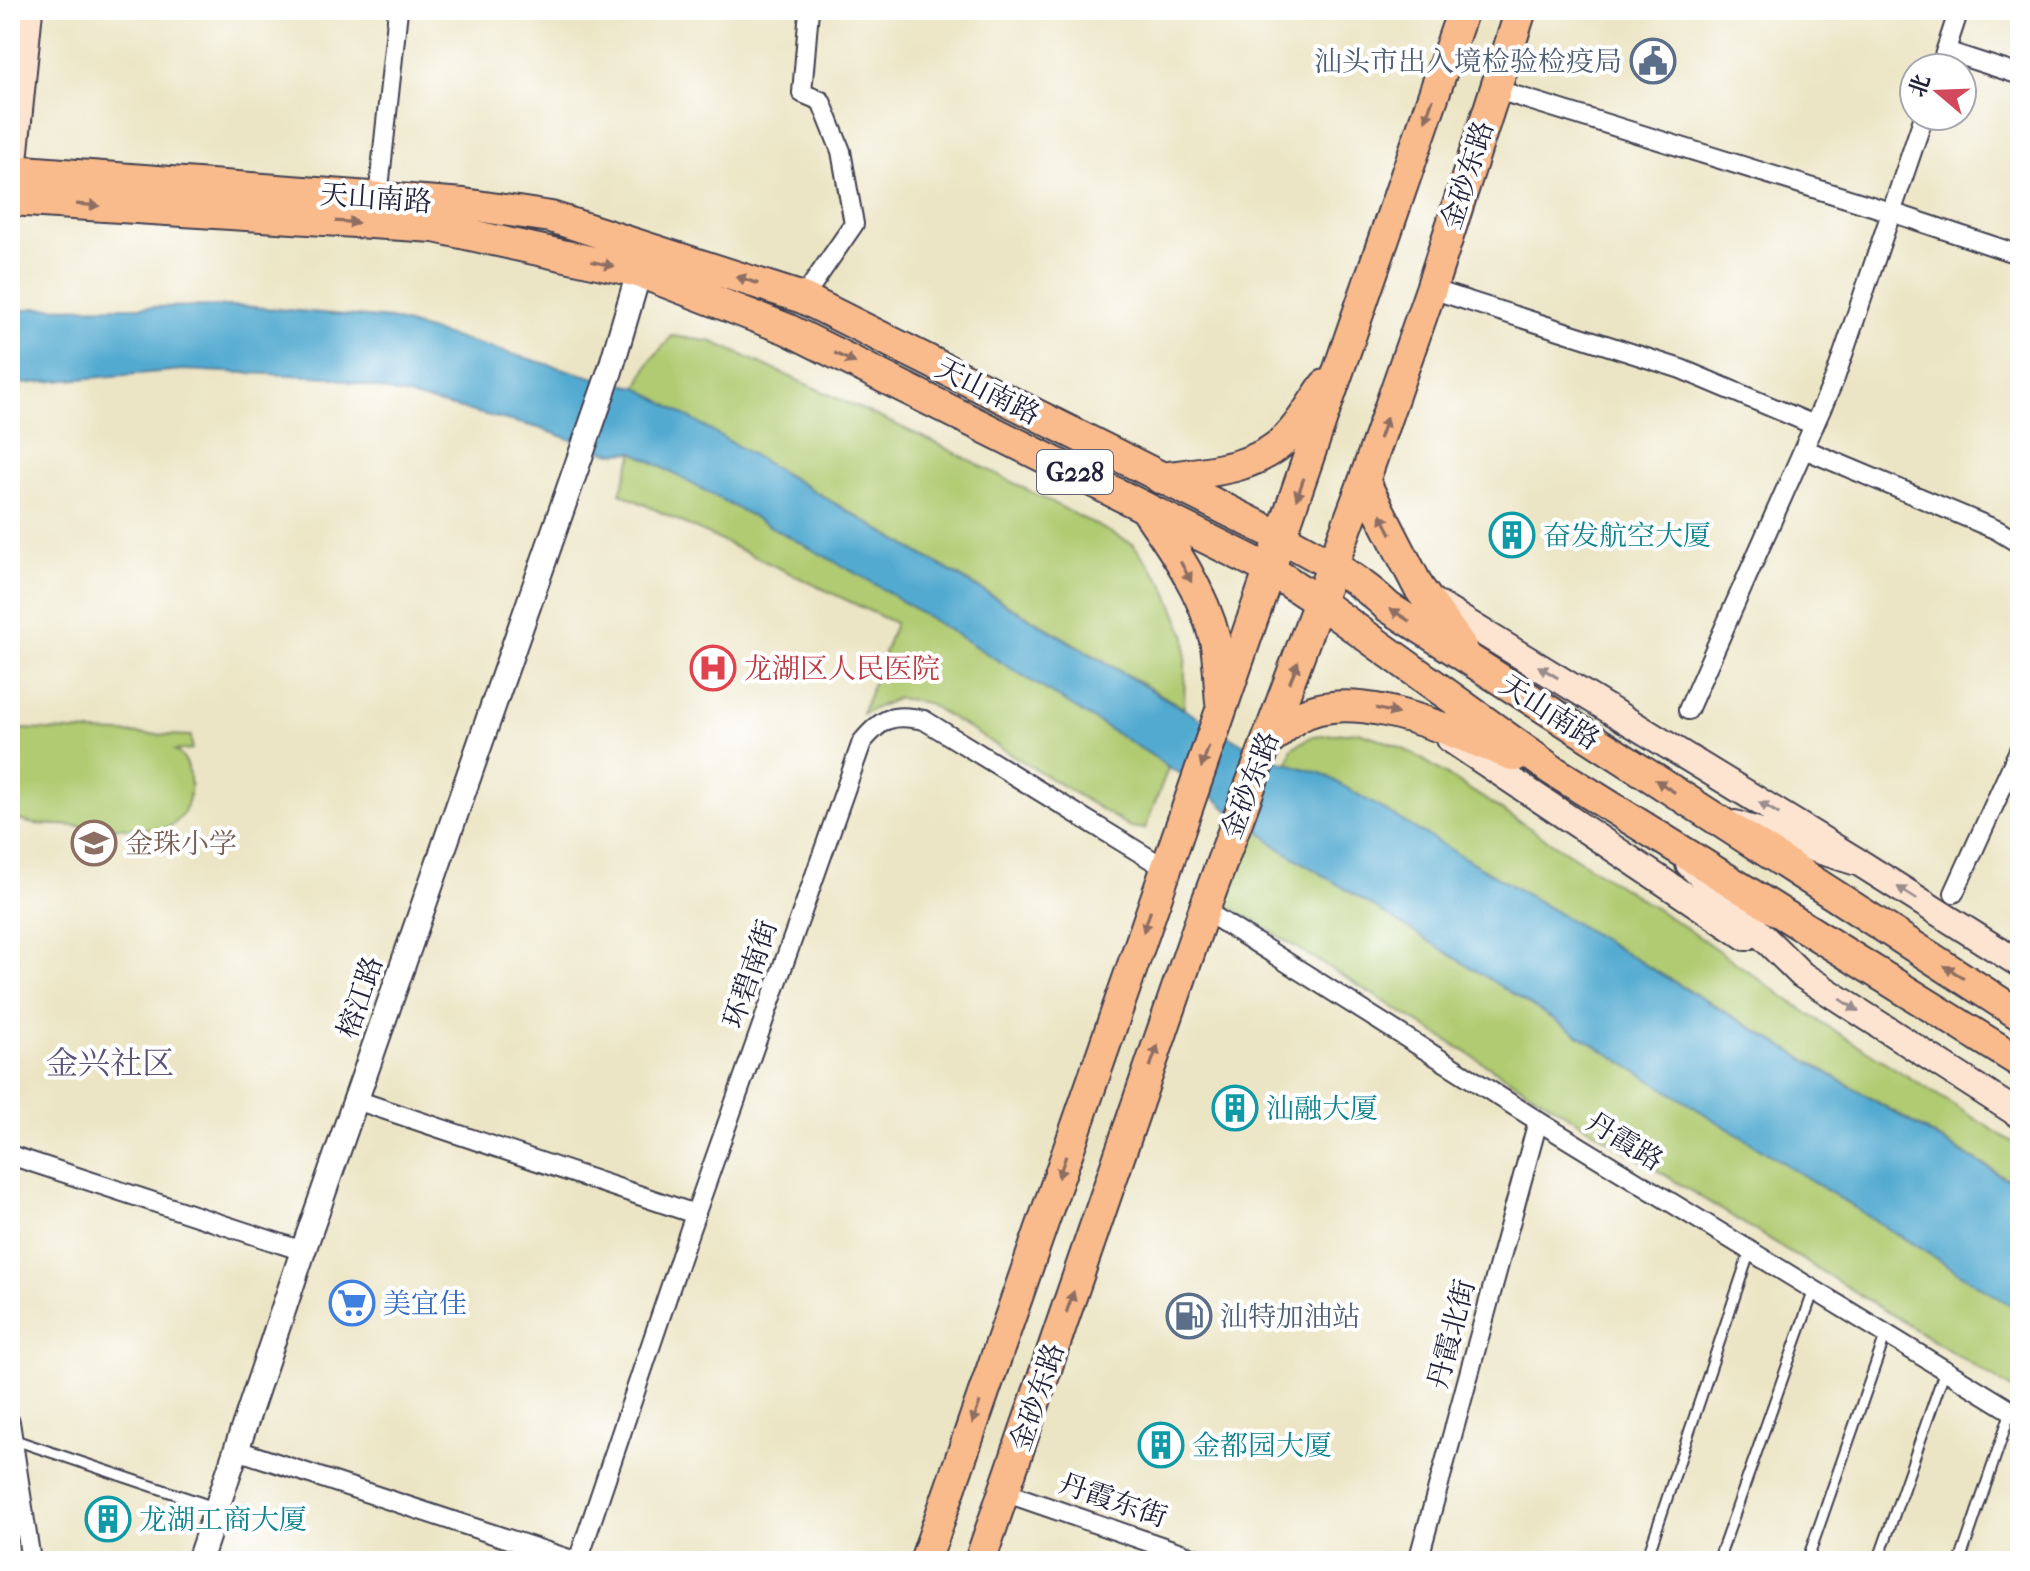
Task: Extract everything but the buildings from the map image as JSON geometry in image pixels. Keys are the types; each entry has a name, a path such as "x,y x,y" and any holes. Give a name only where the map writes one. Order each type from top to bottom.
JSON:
{"main road":[{"path":"11,179 29,10"},
{"name":"金砂东路","path":"925,1561 1165,868 1272,571 1463,10"},
{"name":"金砂东路","path":"980,1561 1204,910 1307,640 1431,289 1521,10"},
{"name":"天山南路","path":"11,179 464,204 551,217 803,298 1334,566 1366,585 1388,607 2020,1015"},
{"name":"天山南路","path":"11,179 434,227 639,272 787,329 1272,571 1552,770 2020,1062"},
{"path":"1160,478 1215,471 1260,458 1291,434 1347,354"},
{"path":"1364,481 1426,598 1471,661"},
{"path":"1144,506 1175,552 1198,595 1215,640 1220,713"},
{"path":"1426,598 2020,964"},
{"path":"1265,744 1297,718 1329,707 1360,705 1397,713 1552,770"},
{"name":"天山南路","path":"1431,726 1802,975 2020,1115"},
{"path":"1714,818 1860,863"},
{"name":"天山南路","path":"1666,842 1802,975"}],"street":[{"path":"378,198 398,10"},
{"path":"803,298 854,224 841,151 821,101 802,93 809,10"},
{"path":"1945,52 1959,10"},
{"path":"1978,66 2020,75"},
{"path":"1494,89 2020,255"},
{"path":"1688,710 1835,378 1918,132"},
{"name":"榕江路","path":"199,1561 303,1251 610,371 639,272"},
{"path":"1431,289 1681,369 1814,425"},
{"path":"1804,449 1997,530 2020,544"},
{"name":"环碧南街","path":"577,1561 695,1214 862,742 878,723 901,715 924,720 1165,868"},
{"path":"1954,893 2020,748"},
{"name":"丹霞路","path":"1204,910 1538,1121 2015,1413"},
{"path":"356,1100 695,1214"},
{"name":"丹霞北街","path":"1418,1561 1538,1121"},
{"path":"10,1155 303,1251"},
{"path":"11,1430 31,1561"},
{"path":"237,1450 577,1561"},
{"name":"丹霞东街","path":"1004,1492 1204,1561"}],"lane":[{"path":"1646,1561 1750,1251"},
{"path":"1718,1561 1814,1290"},
{"path":"1807,1561 1886,1334"},
{"path":"1878,1561 1945,1370"},
{"path":"1960,1561 2015,1413"},
{"path":"11,1430 217,1508"}],"green space":[{"path":"672,336 713,342 934,442 1133,544 1164,584 1186,637 1184,708 637,387 650,361"},
{"path":"634,452 863,577 1156,758 1168,768 1145,829 1130,827 927,703 898,698 862,714 895,623 620,493"},
{"path":"10,731 191,736 192,749 175,751 188,767 188,802 177,821 159,829 33,824 12,818"},
{"path":"1358,732 1414,754 1692,932 1810,1015 2020,1147 2020,1186 1323,774 1287,765 1292,748 1313,736"},
{"path":"1254,827 1278,847 2020,1311 2020,1394 1226,904"}],"water":[{"path":"242,306 390,319 606,381 637,387 1263,756 1323,774 2020,1187 2020,1311 1278,847 1254,827 1240,821 1195,780 1168,768 863,577 634,452 609,453 539,428 330,377 183,370 10,385 10,313 34,308"}],"place":[{"name":"汕头市出入境检验检疫局","path":"1653,61"},
{"name":"奋发航空大厦","path":"1512,535"},
{"name":"龙湖区人民医院","path":"713,668"},
{"name":"金珠小学","path":"94,843"},
{"name":"汕融大厦","path":"1235,1108"},
{"name":"美宜佳","path":"352,1303"},
{"name":"汕特加油站","path":"1189,1316"},
{"name":"金都园大厦","path":"1161,1445"},
{"name":"龙湖工商大厦","path":"108,1519"}],"district":[{"name":"金兴社区","path":"110,1063"}]}
